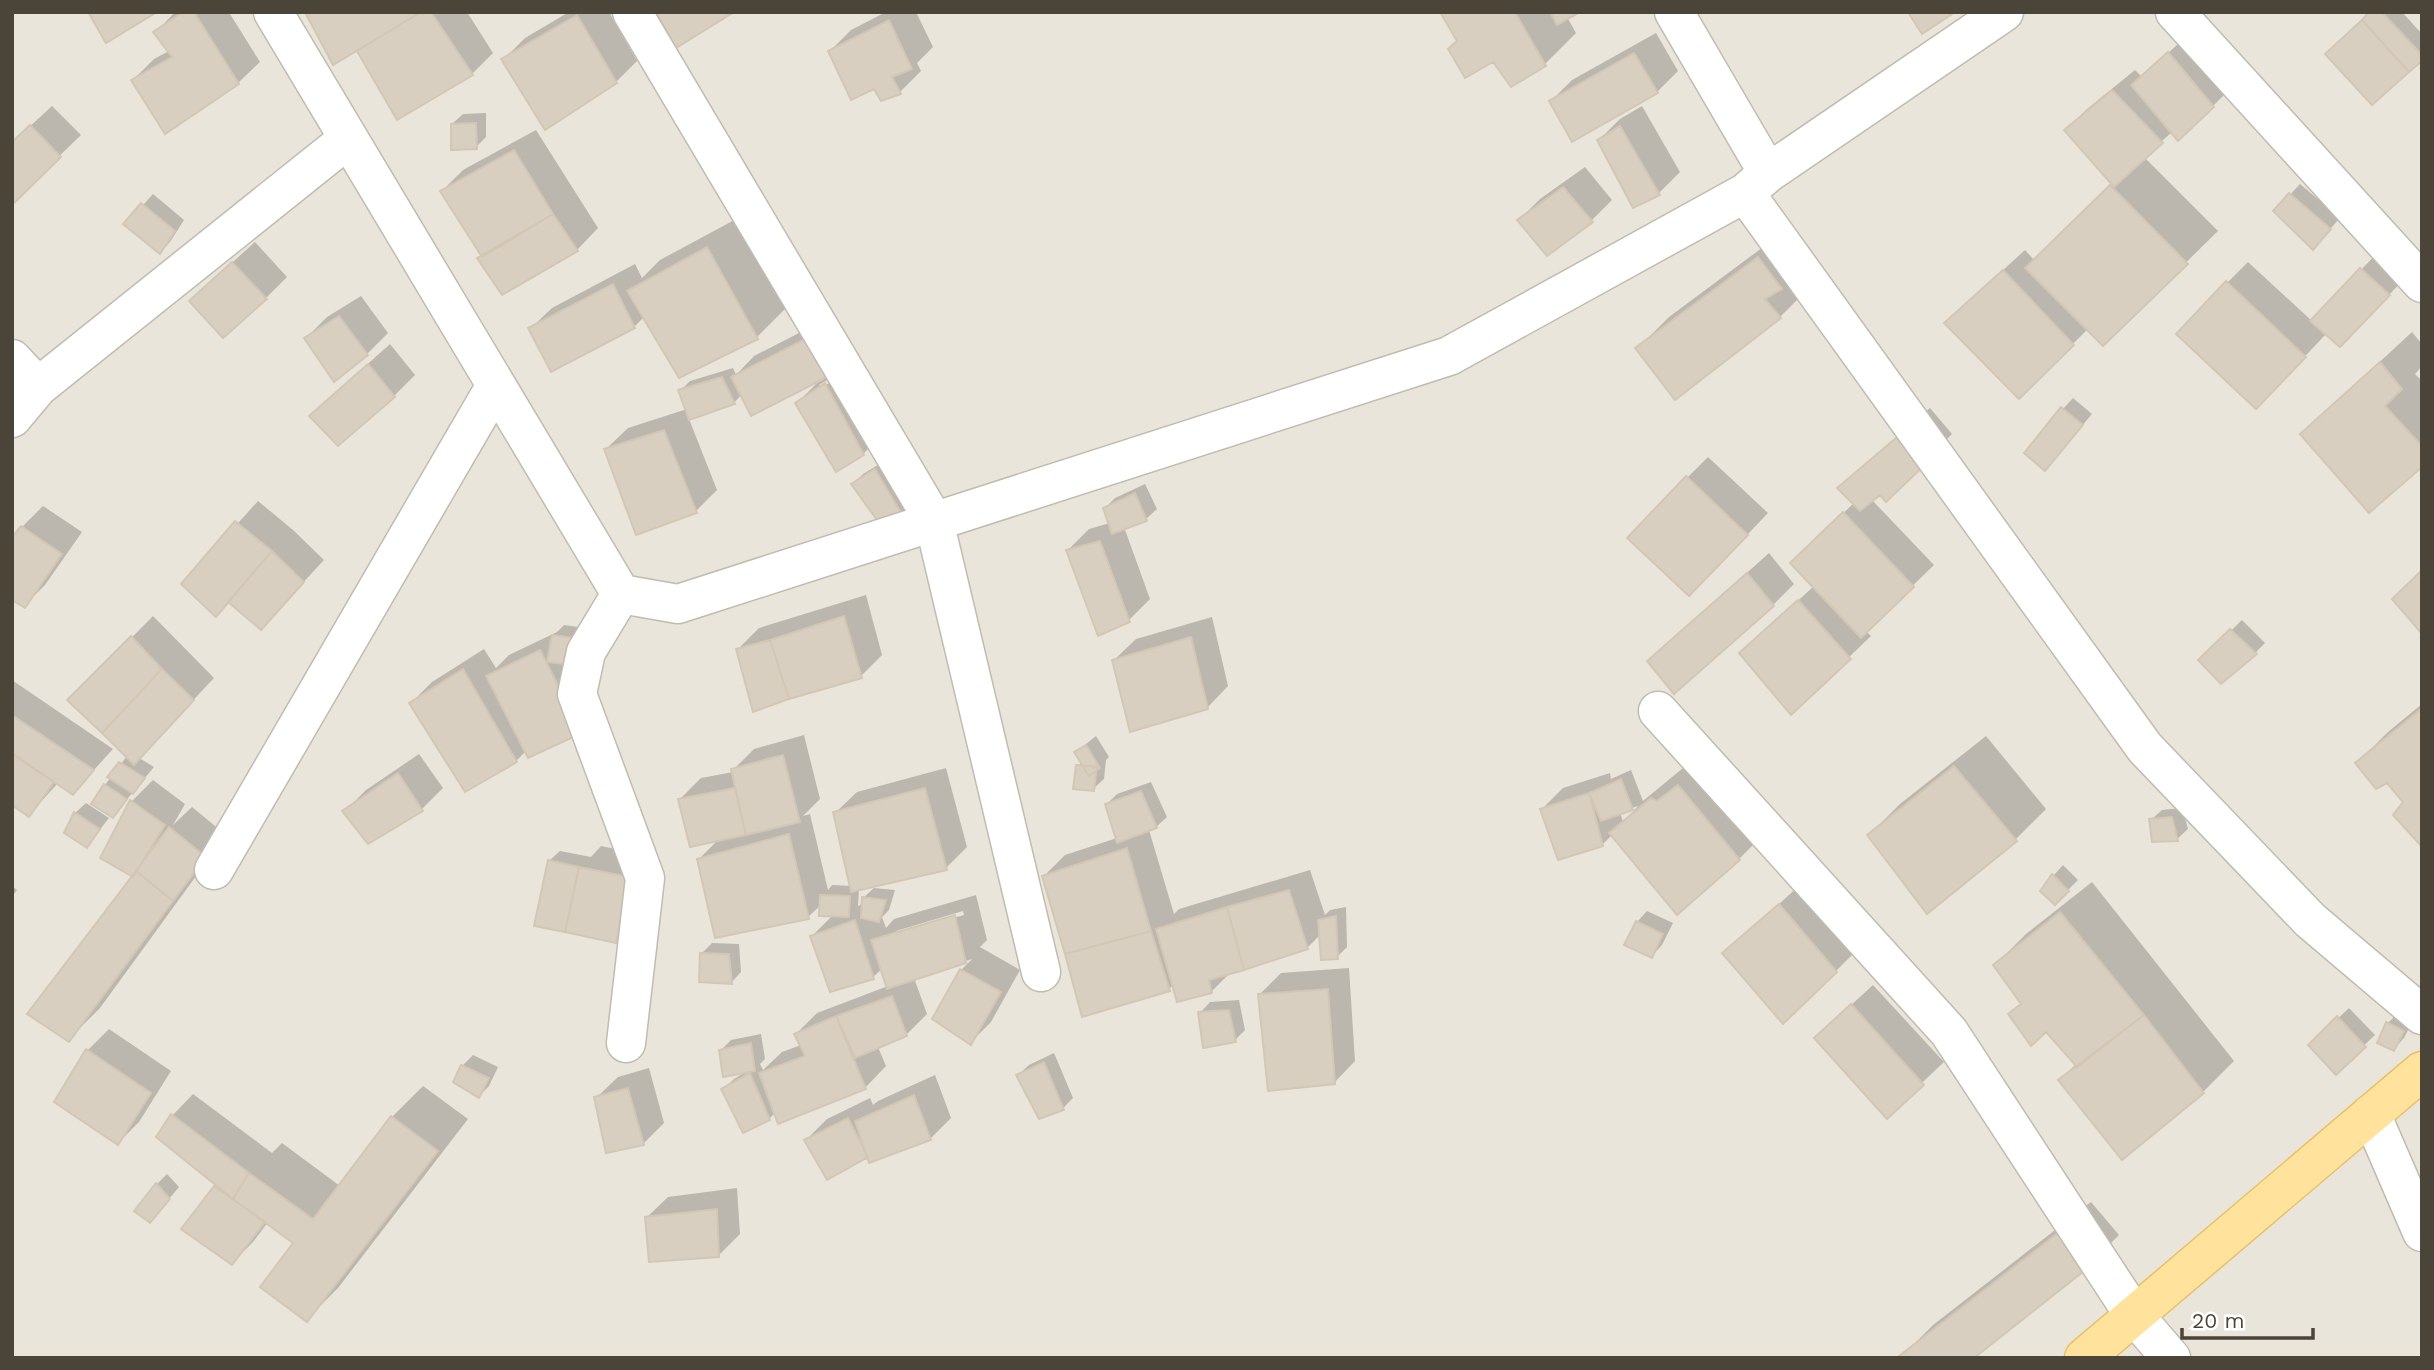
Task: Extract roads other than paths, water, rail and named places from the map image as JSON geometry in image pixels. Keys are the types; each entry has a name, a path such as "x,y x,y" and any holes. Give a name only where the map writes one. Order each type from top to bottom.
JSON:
{"main road":[{"path":"2084,1358 2422,1071"}],"street":[{"path":"273,12 621,594 678,604 1449,356 1757,183 2004,12"},
{"path":"632,12 934,521 1041,972"},
{"path":"1674,12 1757,183 2145,748 2310,920 2422,1015"},
{"path":"2175,12 2422,283"},
{"path":"12,418 38,387 348,139"},
{"path":"12,359 38,387"},
{"path":"214,870 496,385"},
{"path":"621,594 586,652 577,694 645,878 626,1044"},
{"path":"1658,710 1949,1032 2134,1315 2171,1358"},
{"path":"2371,1114 2422,1232"}]}
